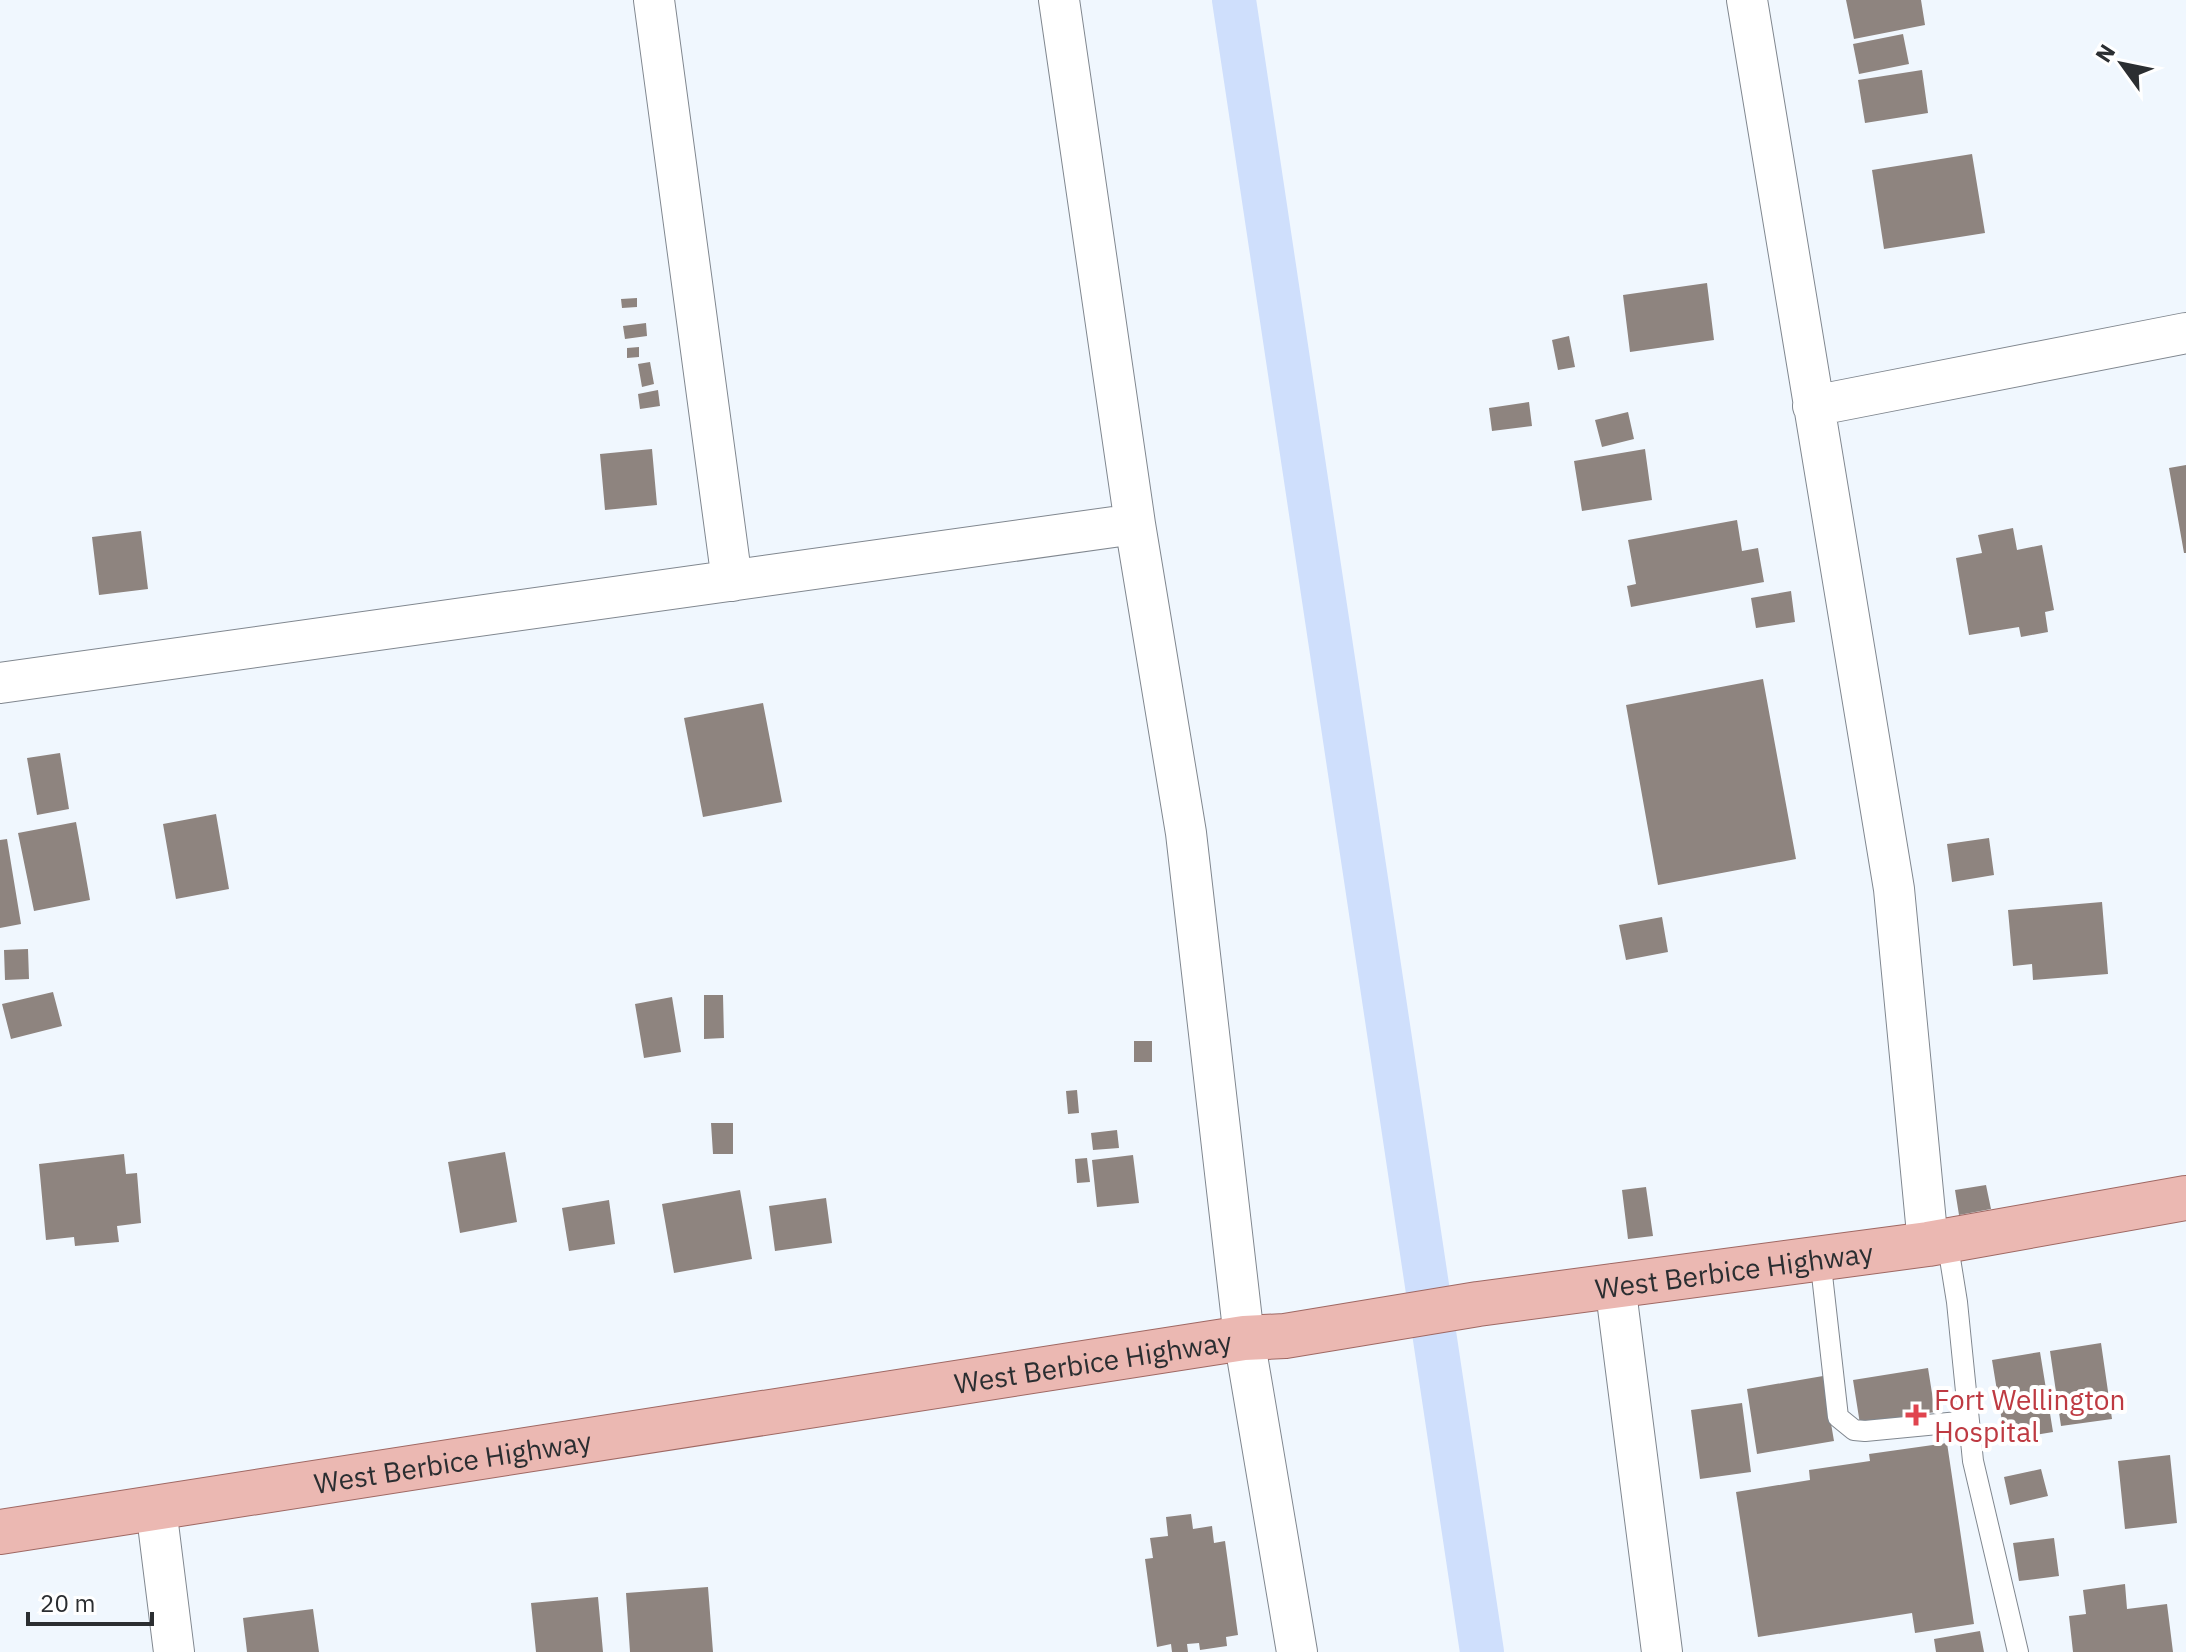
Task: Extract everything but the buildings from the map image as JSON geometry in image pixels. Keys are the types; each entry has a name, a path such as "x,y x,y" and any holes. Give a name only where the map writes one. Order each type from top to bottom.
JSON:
{"main road":[{"name":"West Berbice Highway","path":"0,1532 1478,1304 1937,1242 2186,1198"}],"street":[{"path":"654,0 732,581"},
{"path":"1059,0 1135,524 1264,1337 1297,1652"},
{"path":"1747,0 1894,889 1937,1242"},
{"path":"1813,406 2186,333"},
{"path":"0,683 1135,524"},
{"path":"1615,1284 1662,1652"},
{"path":"156,1508 174,1652"}],"lane":[{"path":"1937,1242 1957,1302 1969,1421 1986,1527 2018,1652"},
{"path":"1820,1257 1838,1417 1854,1430 1865,1431 1969,1421"}],"waterway":[{"path":"1234,0 1482,1652"}],"place":[{"name":"Fort Wellington Hospital","path":"1916,1415"}]}
